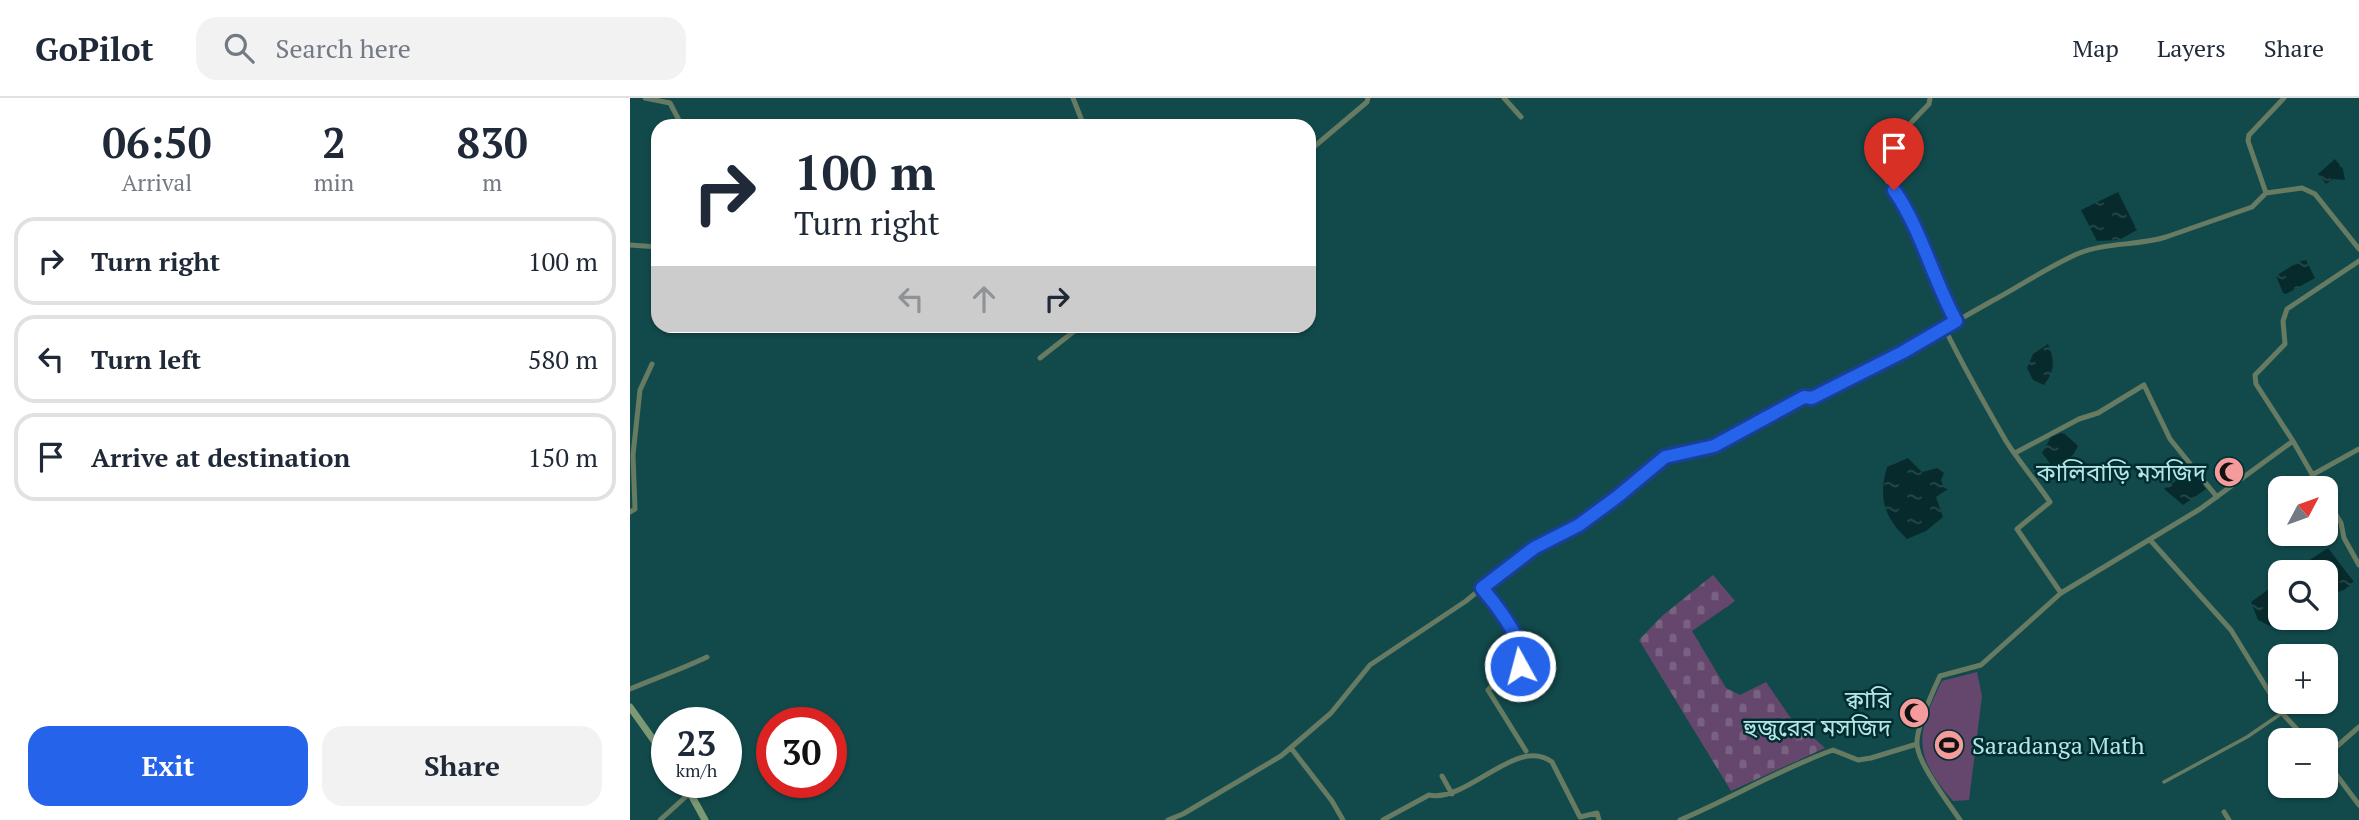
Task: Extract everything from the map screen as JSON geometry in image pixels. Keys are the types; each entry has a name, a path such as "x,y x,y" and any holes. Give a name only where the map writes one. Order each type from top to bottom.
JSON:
{"main road":[{"path":"630,707 651,737"},
{"path":"694,798 705,820"}],"street":[{"path":"645,98 670,103 678,119"},
{"path":"1073,98 1081,119"},
{"path":"1316,145 1367,102 1368,98"},
{"path":"1504,98 1521,117"},
{"path":"1922,98 1927,107"},
{"path":"1930,98 1927,107 1875,160 1877,167 1904,204 1941,293 1956,321"},
{"path":"2266,193 2248,141 2249,135 2284,98"},
{"path":"1168,820 1183,814 1291,748 1331,713 1370,665 1416,637 1534,548 1579,525 1665,457 1714,446 1804,397 1812,398 1903,352 2078,254 2104,246 2152,242 2252,207 2266,193 2302,188 2315,194 2359,249"},
{"path":"630,245 651,246"},
{"path":"2359,261 2287,309 2283,321 2285,344 2255,375 2256,384 2312,475 2359,449"},
{"path":"1944,327 1957,356 2015,453 2050,502 2017,528 2062,593"},
{"path":"1040,358 1072,333"},
{"path":"630,512 635,509 634,455 640,390 652,363"},
{"path":"2015,453 2079,419 2098,413 2144,385 2170,439 2217,497"},
{"path":"1960,820 1928,774 1917,744 1928,701 1940,676 1981,666 2062,593 2151,541 2293,441"},
{"path":"2338,518 2344,538 2359,565"},
{"path":"2151,541 2231,630 2268,690"},
{"path":"1482,588 1504,613 1524,652 1520,666 1504,673 1488,690 1526,751"},
{"path":"630,689 707,657"},
{"path":"2164,782 2247,737 2281,714"},
{"path":"2283,714 2296,728"},
{"path":"2338,747 2359,727"},
{"path":"1680,820 1716,806 1783,771 1833,750 1858,760 1917,744"},
{"path":"1291,748 1332,801 1343,820"},
{"path":"1383,820 1429,795 1437,797 1452,794 1490,772 1530,754 1546,757 1552,762 1580,817 1597,813 1599,820"},
{"path":"1442,776 1452,794"},
{"path":"2338,776 2359,805"},
{"path":"660,820 684,798"},
{"path":"2224,812 2229,820"}],"green space":[{"path":"1713,575 1735,601 1692,631 1726,688 1740,695 1766,682 1790,717 1825,748 1731,791 1639,640 1662,616"},
{"name":"Saradanga Math","path":"1977,672 1982,696 1969,800 1953,801 1930,770 1922,743 1923,730 1942,681"}],"water":[{"path":"2335,159 2343,169 2345,180 2333,179 2326,184 2318,174"},
{"path":"2118,192 2137,230 2119,240 2097,241 2081,210"},
{"path":"2306,260 2315,278 2286,294 2283,293 2276,276"},
{"path":"2048,344 2053,365 2044,385 2033,380 2027,368 2033,354"},
{"path":"2061,433 2078,446 2073,455 2052,466 2042,453 2051,437"},
{"path":"1908,458 1922,472 1937,468 1944,473 1941,480 1944,488 1948,489 1936,497 1943,517 1926,531 1907,539 1888,515 1883,488 1887,467"},
{"path":"2192,470 2206,489 2183,505 2164,489"},
{"path":"2328,548 2337,560 2310,560"},
{"path":"2338,561 2354,582 2338,592"},
{"path":"2268,590 2268,625 2258,620 2251,602"}],"place":[{"name":"কালিবাড়ি মসজিদ","path":"2229,472"},
{"name":"ক্বারি হুজুরের মসজিদ","path":"1914,713"},
{"name":"Saradanga Math","path":"1949,745"}],"route":[{"path":"1520,666 1524,652 1504,613 1482,588 1513,562 1579,525 1665,457 1714,446 1804,397 1812,398 1903,352 1956,321 1941,293 1904,204 1894,190"}]}
